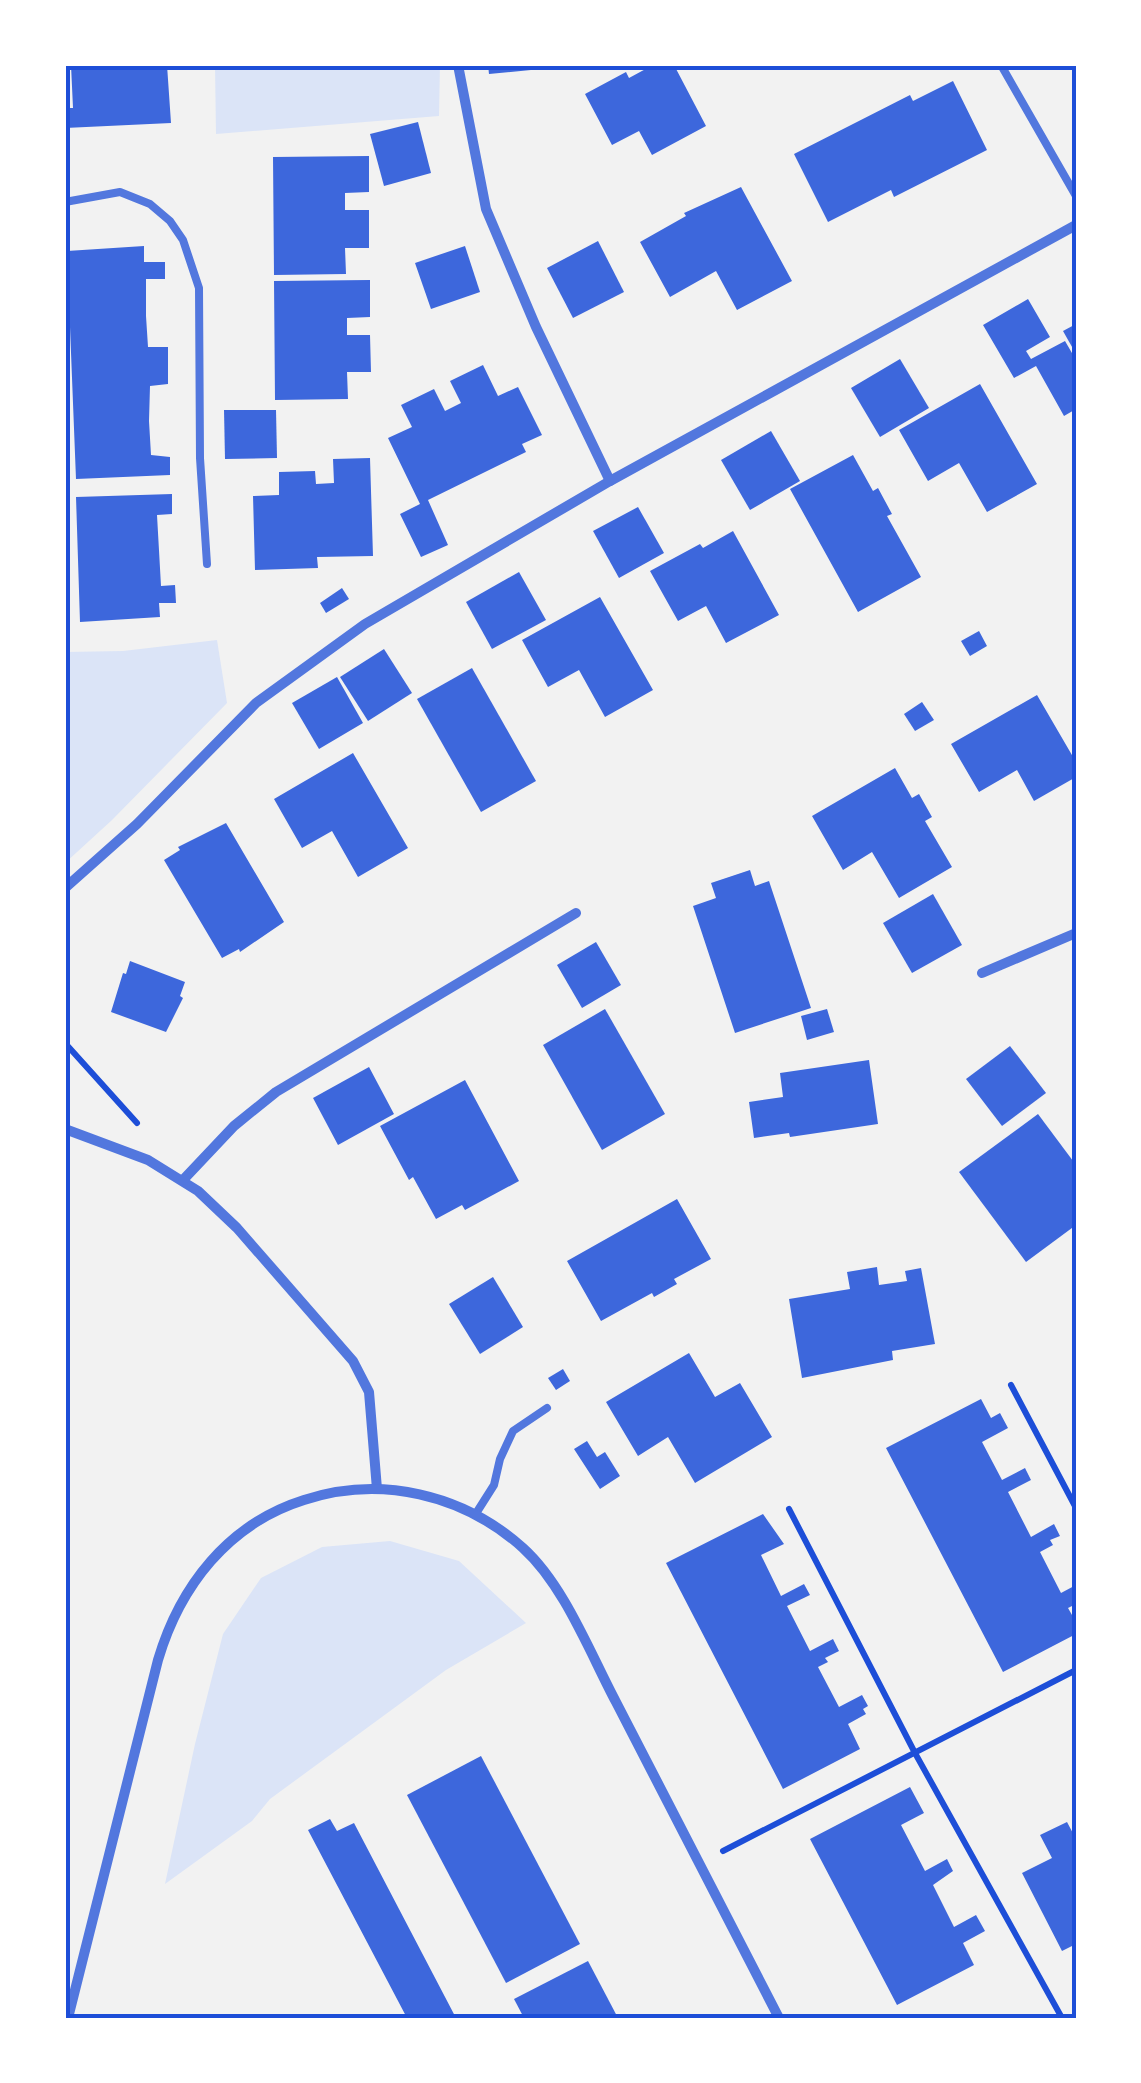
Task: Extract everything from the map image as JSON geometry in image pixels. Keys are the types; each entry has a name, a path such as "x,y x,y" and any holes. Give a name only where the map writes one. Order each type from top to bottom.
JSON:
{"street":[{"path":"458,65 486,209 536,327 610,480"},
{"path":"65,888 137,824 256,703 286,678 406,598 610,480 1076,225"},
{"path":"183,1180 234,1126 276,1092 576,913"},
{"path":"982,973 1076,933"},
{"path":"65,1129 148,1160 183,1180 227,1217 363,1376 372,1405 378,1489"},
{"path":"68,2018 158,1660 166,1633 191,1585 236,1536 266,1518 306,1499 348,1490 378,1489 424,1494 476,1514 536,1562 554,1586 779,2018"}],"lane":[{"path":"1001,65 1076,196"},
{"path":"65,202 120,192 150,204 170,221 183,240 199,288 200,458 207,564"},
{"path":"476,1514 494,1485 513,1430 547,1408"}],"path":[{"path":"65,1043 138,1124"},
{"path":"1012,1385 1076,1508"},
{"path":"789,1509 915,1753 1062,2018"},
{"path":"700,1863 1076,1670"}],"shaded area":[{"path":"215,65 440,65 439,116 216,134"},
{"path":"217,640 227,703 65,863 65,652 123,651"},
{"path":"390,1541 459,1561 526,1623 446,1670 270,1799 252,1821 165,1884 223,1634 261,1578 322,1547"}],"building":[{"path":"71,65 167,65 171,123 65,128 65,108 73,108"},
{"path":"488,65 540,65 541,69 489,74"},
{"path":"653,65 674,65 706,126 652,155 639,131 612,145 585,94 626,72 629,78"},
{"path":"953,81 987,150 894,197 891,190 828,222 794,154 910,95 913,101"},
{"path":"418,122 431,173 384,186 370,134"},
{"path":"369,156 369,192 345,193 345,210 369,210 369,248 345,248 346,274 274,275 273,157"},
{"path":"741,187 792,281 737,310 716,271 670,297 640,242 686,216 684,213"},
{"path":"598,241 624,292 573,318 547,268"},
{"path":"144,246 144,262 165,262 165,279 146,279 146,316 148,347 168,347 168,384 150,386 149,421 151,455 170,457 170,475 76,479 67,251"},
{"path":"465,246 480,292 431,309 415,263"},
{"path":"370,280 370,317 347,318 347,335 370,335 371,372 347,372 348,399 275,400 274,281"},
{"path":"1028,299 1050,337 1026,351 1031,359 1065,341 1076,360 1076,409 1064,416 1036,366 1014,378 983,325"},
{"path":"1076,324 1076,354 1063,331"},
{"path":"900,359 929,408 880,437 851,388"},
{"path":"483,365 498,396 518,387 542,435 522,444 526,452 428,500 448,545 421,557 400,514 420,504 388,438 412,427 401,405 434,389 445,411 461,403 450,381"},
{"path":"980,384 1037,484 987,512 959,463 928,481 899,430"},
{"path":"224,410 276,410 277,458 225,459"},
{"path":"771,431 800,481 750,510 721,460"},
{"path":"853,455 873,491 878,488 892,514 887,516 921,577 858,612 790,489"},
{"path":"370,458 373,556 317,557 318,568 255,570 253,496 279,495 279,472 315,471 316,484 334,483 333,459"},
{"path":"172,494 172,514 157,515 161,586 175,585 176,603 159,603 160,617 80,622 76,497"},
{"path":"638,507 664,553 619,578 593,531"},
{"path":"733,531 779,615 726,643 706,606 678,621 650,571"},
{"path":"519,572 546,620 492,649 466,602"},
{"path":"342,588 349,599 326,613 320,603"},
{"path":"600,597 653,690 605,717 579,670 548,687 522,640"},
{"path":"979,631 987,646 970,656 961,641"},
{"path":"384,649 412,693 368,721 340,677"},
{"path":"472,668 536,781 481,812 417,699"},
{"path":"337,677 363,723 319,749 292,703"},
{"path":"1037,695 1076,762 1076,777 1034,801 1017,770 979,792 951,744"},
{"path":"922,702 934,720 915,731 904,714"},
{"path":"353,753 408,848 358,877 332,831 302,848 274,799"},
{"path":"895,768 912,798 919,794 932,817 925,821 952,867 899,898 872,852 843,870 812,816"},
{"path":"226,823 284,922 240,952 239,949 222,958 164,860 180,850 178,847"},
{"path":"750,870 755,886 769,881 811,1008 735,1033 693,906 716,898 711,883"},
{"path":"933,894 962,945 912,973 883,923"},
{"path":"596,942 621,985 582,1008 557,965"},
{"path":"130,961 185,982 180,996 183,998 166,1032 111,1012"},
{"path":"605,1009 665,1114 602,1150 543,1045"},
{"path":"827,1009 834,1032 807,1040 801,1016"},
{"path":"1010,1046 1046,1093 1002,1126 966,1079"},
{"path":"869,1060 878,1124 790,1137 789,1133 754,1138 749,1102 783,1097 780,1073"},
{"path":"369,1067 394,1114 338,1145 313,1098"},
{"path":"465,1080 519,1181 465,1210 462,1205 436,1219 413,1177 409,1180 380,1126"},
{"path":"1038,1114 1076,1165 1076,1225 1026,1262 959,1172"},
{"path":"677,1199 711,1259 674,1279 677,1284 654,1297 652,1293 601,1321 567,1261"},
{"path":"877,1267 879,1285 907,1281 905,1271 921,1268 935,1344 892,1351 893,1360 802,1378 789,1299 850,1289 847,1272"},
{"path":"493,1277 523,1327 480,1354 449,1304"},
{"path":"689,1353 715,1397 740,1383 772,1437 695,1483 668,1437 638,1456 606,1402"},
{"path":"563,1369 570,1381 556,1390 548,1378"},
{"path":"981,1399 991,1418 1000,1413 1008,1428 982,1442 1002,1480 1025,1468 1031,1480 1008,1492 1031,1537 1054,1524 1060,1536 1050,1540 1053,1545 1040,1552 1061,1593 1076,1585 1076,1604 1068,1608 1076,1622 1076,1634 1003,1672 886,1448"},
{"path":"587,1441 597,1457 605,1452 620,1476 600,1489 574,1449"},
{"path":"763,1514 784,1544 761,1555 781,1596 804,1584 810,1595 787,1606 810,1651 833,1639 839,1651 818,1667 839,1707 862,1695 868,1706 863,1709 866,1714 848,1724 860,1749 783,1789 666,1563"},
{"path":"481,1756 580,1944 506,1983 407,1795"},
{"path":"910,1787 924,1813 901,1825 925,1871 947,1859 953,1871 933,1885 954,1927 976,1915 985,1931 963,1943 974,1965 897,2005 810,1839"},
{"path":"330,1819 337,1831 354,1823 456,2018 407,2018 308,1830"},
{"path":"1067,1822 1076,1839 1076,1944 1062,1951 1022,1873 1052,1858 1040,1835"},
{"path":"588,1961 618,2018 524,2018 514,1999"}]}
